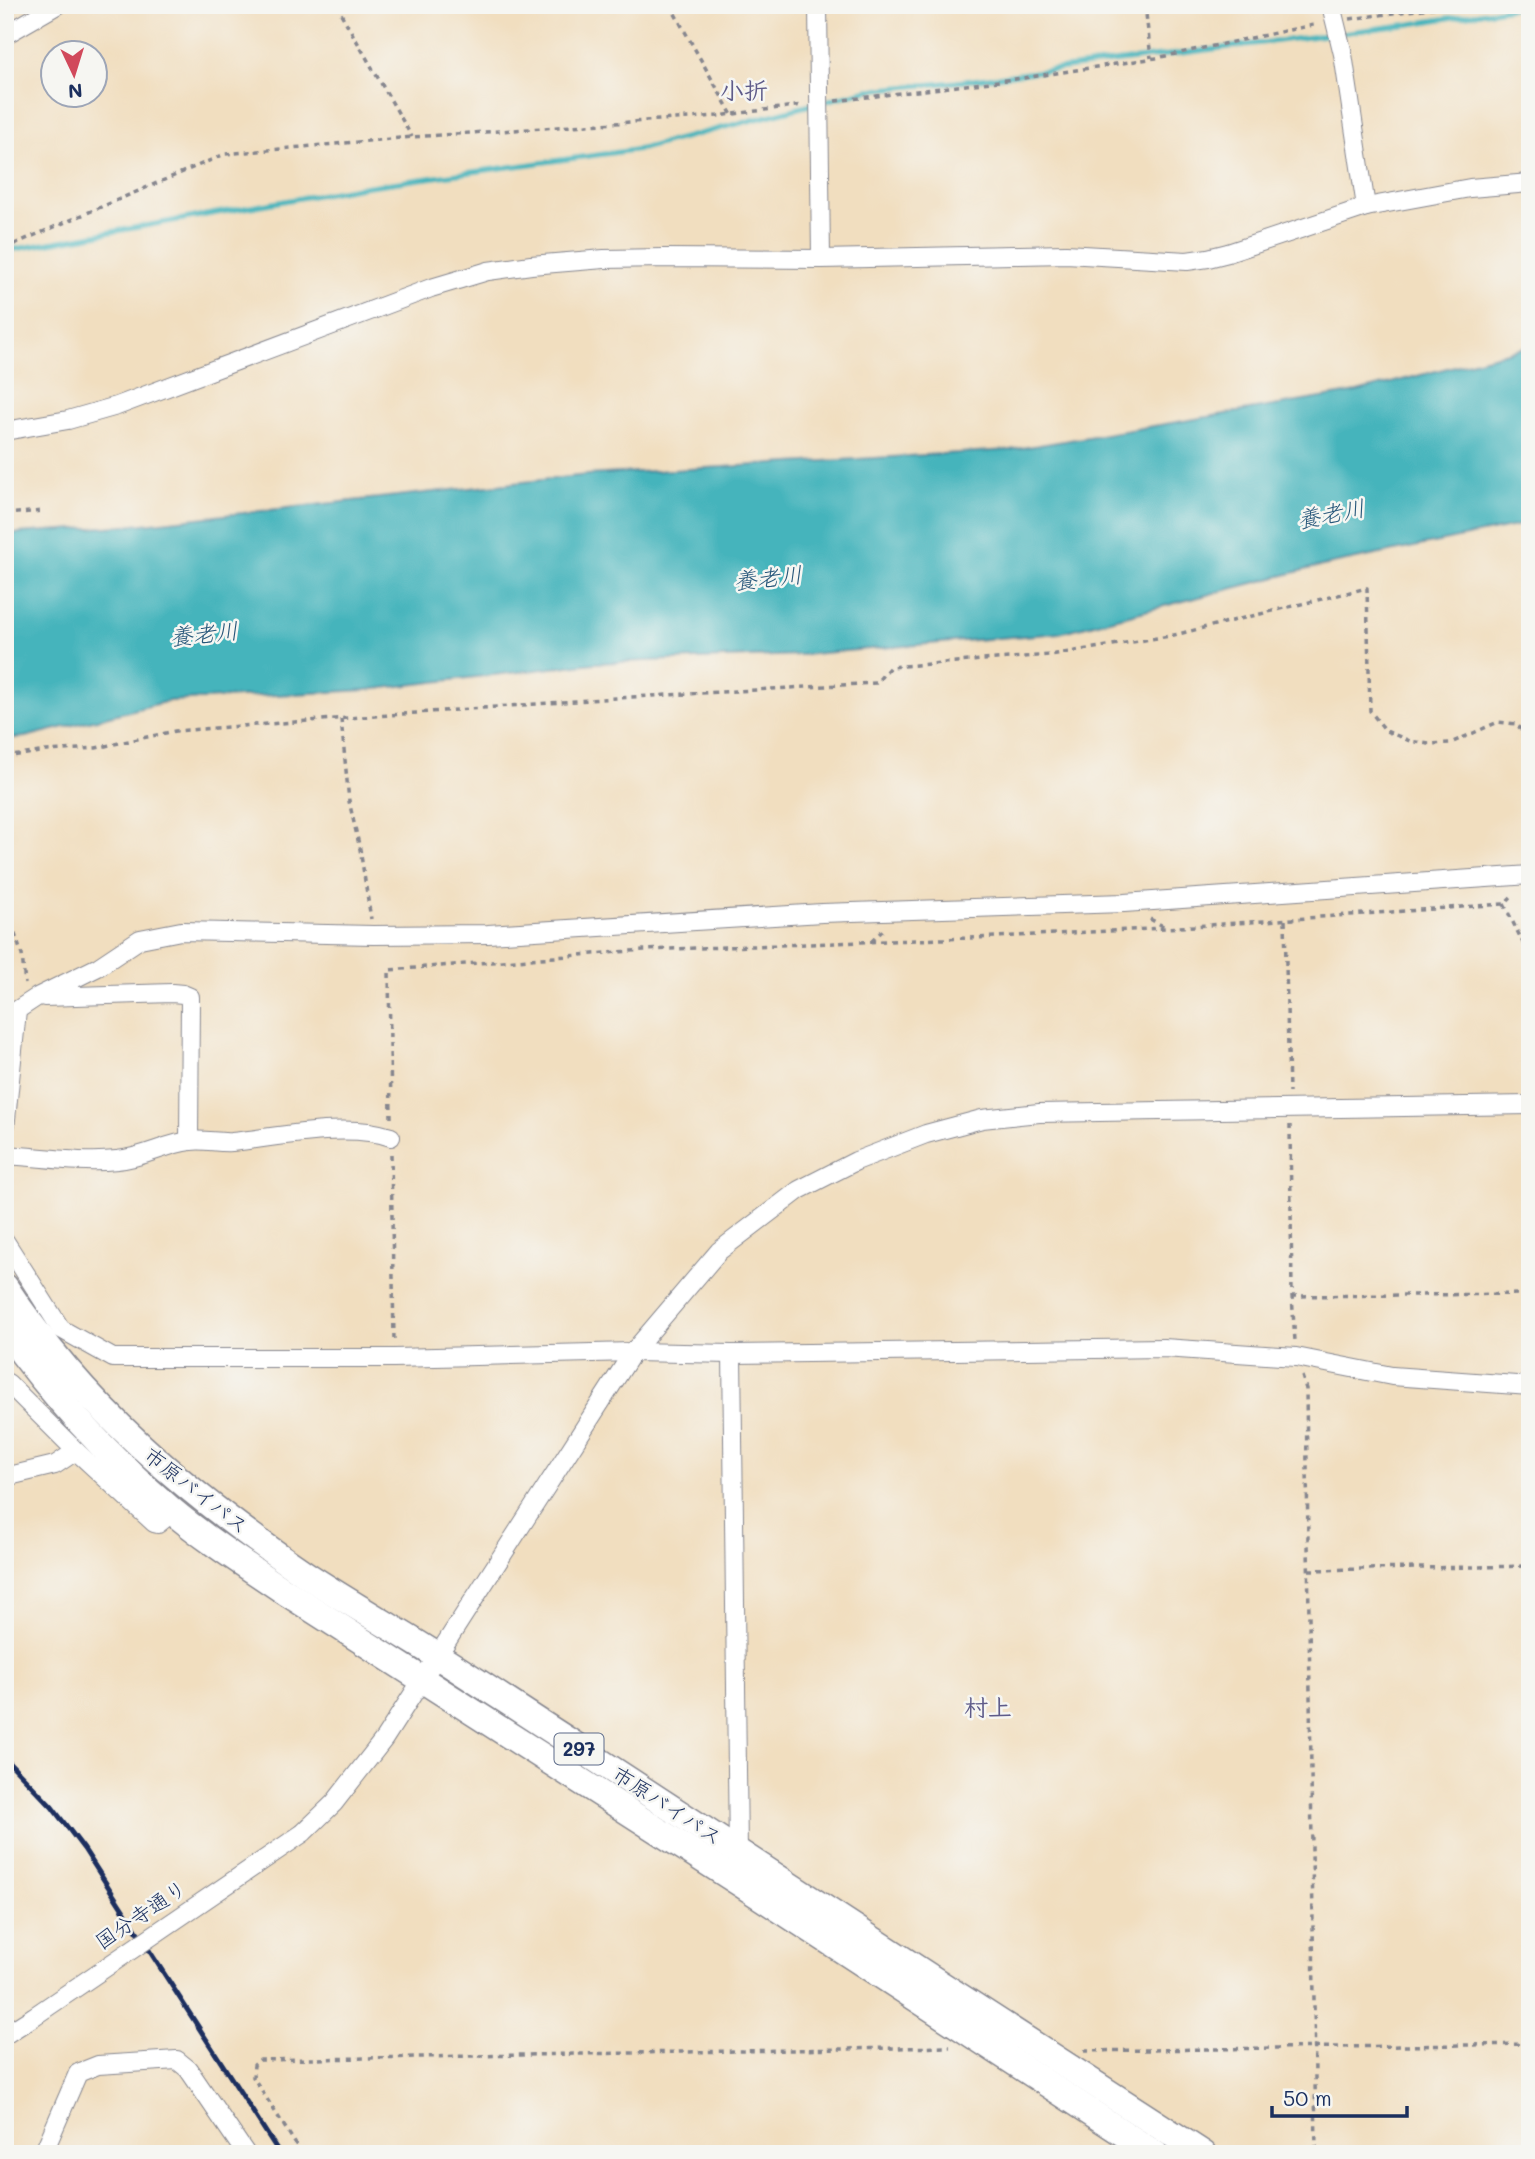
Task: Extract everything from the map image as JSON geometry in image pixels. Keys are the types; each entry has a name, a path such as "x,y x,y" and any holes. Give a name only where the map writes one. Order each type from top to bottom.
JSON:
{"highway":[{"name":"市原バイパス","path":"5,1287 59,1362 105,1414 140,1448 198,1495 306,1574 439,1657 1203,2154"},
{"name":"市原バイパス","path":"5,1329 29,1363 82,1424 129,1473 173,1512 284,1591 1155,2154"}],"street":[{"path":"5,35 57,5"},
{"path":"818,5 821,259"},
{"path":"1332,13 1343,54 1366,207"},
{"path":"5,431 68,420 117,406 431,288 488,271 604,259 735,257 821,259 1066,254 1187,261 1227,253 1366,207 1470,188 1530,183"},
{"path":"21,1008 98,967 140,939 181,931 373,935 488,934 822,913 1125,903 1525,881"},
{"path":"21,1008 172,993 190,997 189,1141"},
{"path":"5,1129 21,1008"},
{"name":"国分寺通り","path":"5,2035 303,1833 334,1803 358,1774 424,1680 633,1352 719,1251 789,1198 856,1161 926,1134 982,1119 1039,1113 1530,1105"},
{"path":"5,1154 115,1160 137,1157 189,1141 229,1142 270,1136 347,1131 373,1131 391,1137"},
{"path":"5,1241 61,1329 113,1358 394,1359 633,1352 1164,1348 1296,1357 1392,1376 1530,1386"},
{"path":"732,1353 738,1852"},
{"path":"29,1363 7,1385 154,1522 158,1524 173,1512"},
{"path":"5,1477 55,1465 76,1451"},
{"path":"43,2154 78,2073 98,2065 177,2060 188,2068 246,2154"}],"path":[{"path":"336,5 412,137"},
{"path":"670,5 732,114"},
{"path":"1145,5 1151,58"},
{"path":"5,248 225,154 412,137 732,114 1023,78 1151,58 1295,27 1332,13 1452,5"},
{"path":"5,514 44,511"},
{"path":"5,757 96,748 175,731 616,698 876,683 890,667 1050,654 1170,636 1367,588 1370,712 1386,730 1410,741 1451,743 1498,722 1516,724 1521,729 1530,766"},
{"path":"341,719 349,802 362,862 373,935"},
{"path":"394,1359 389,970 644,950 997,937 1504,904 1525,881"},
{"path":"1504,904 1530,957"},
{"path":"5,905 22,955 21,1008"},
{"path":"1285,920 1292,1296 1296,1357 1306,1389 1316,2154"},
{"path":"1292,1296 1530,1294"},
{"path":"1309,1570 1530,1566"},
{"path":"302,2154 253,2077 254,2065 260,2060 953,2047 974,2036"},
{"path":"1062,2064 1075,2053 1094,2050 1530,2044"}],"water":[{"name":"養老川","path":"1530,346 1530,523 1308,569 1059,633 799,655 594,663 366,690 169,701 25,737 5,739 5,534 134,525 587,475 1010,450 1357,392"}],"waterway":[{"path":"5,251 362,187 641,149 868,90 956,82 1411,24 1530,5"}],"railway":[{"path":"5,1758 52,1807 84,1849 280,2154"}],"district":[{"name":"小折","path":"744,91"},
{"name":"村上","path":"988,1708"}]}
